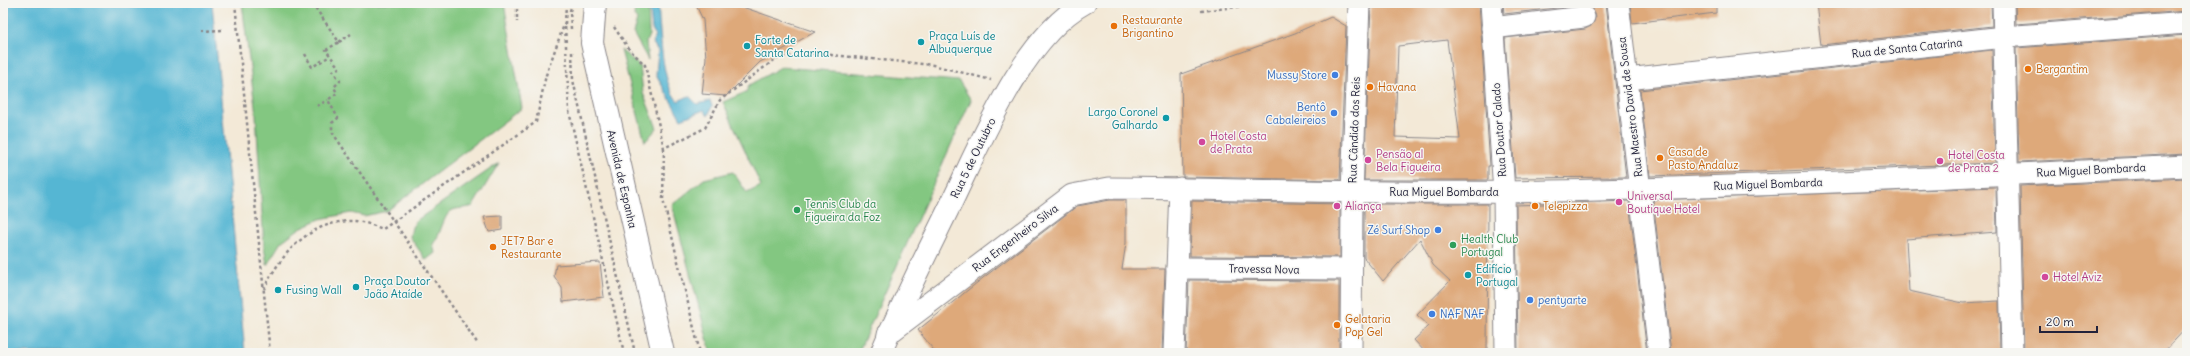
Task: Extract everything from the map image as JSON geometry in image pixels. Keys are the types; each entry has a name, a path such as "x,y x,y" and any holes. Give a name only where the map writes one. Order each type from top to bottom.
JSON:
{"main road":[{"name":"Avenida de Espanha","path":"595,3 592,43 663,353"}],"street":[{"name":"Rua 5 de Outubro","path":"888,334 1010,85 1052,28 1085,3"},
{"name":"Rua Cândido dos Reis","path":"1351,353 1352,193 1359,3"},
{"name":"Rua Doutor Calado","path":"1490,3 1504,192 1506,353"},
{"name":"Rua Maestro David de Sousa","path":"1618,3 1660,353"},
{"path":"2003,3 2006,175 2012,353"},
{"path":"1492,28 1584,17"},
{"name":"Rua de Santa Catarina","path":"1627,79 2004,37 2187,23"},
{"name":"Rua Miguel Bombarda","path":"1180,188 1352,193 1504,192 2006,175 2187,166"},
{"name":"Rua Engenheiro Silva","path":"888,334 1072,195 1109,188 1180,188"},
{"path":"1174,353 1180,188"},
{"name":"Travessa Nova","path":"1177,268 1351,269"},
{"path":"881,353 888,334"}],"path":[{"path":"235,3 270,353"},
{"path":"312,3 338,42"},
{"path":"517,3 517,22"},
{"path":"264,289 272,272 294,244 315,229 354,221 383,229 536,122 546,75 565,22 568,3"},
{"path":"568,3 570,11 571,34"},
{"path":"570,11 572,3"},
{"path":"1201,11 1245,6"},
{"path":"565,22 569,111 624,353"},
{"path":"615,22 614,28 629,49 646,65 664,148 663,200 700,353"},
{"path":"201,31 223,30"},
{"path":"317,106 338,93 334,87 340,81 333,71 339,68 326,50 351,34"},
{"path":"572,50 573,80 635,353"},
{"path":"664,148 705,128 720,100 777,58 811,53 933,65 1010,85"},
{"path":"305,54 312,67 330,56"},
{"path":"328,100 338,118 332,123 332,132 478,344"}],"green space":[{"path":"242,3 504,3 522,108 387,211 364,216 351,213 320,219 300,228 281,242 267,265 264,247 256,115"},
{"path":"635,3 648,3 649,35 646,42 648,60 633,33 637,20 634,16"},
{"path":"621,50 640,66 643,93 657,128 645,142"},
{"name":"Tennis Club da Figueira da Foz","path":"781,67 959,81 971,100 858,353 711,353 672,205 704,179 733,172 747,193 761,186 723,102 746,92 749,85"},
{"path":"499,163 473,206 459,208 448,213 433,244 435,253 426,260 410,237 412,227 417,220"}],"water":[{"path":"3,3 212,3 245,353 3,353"},
{"path":"649,3 658,3 662,55 672,93 678,101 689,96 697,104 710,101 712,106 708,116 704,110 681,119 656,75 658,51 653,43 655,34 652,29"}],"building":[{"name":"Forte de Santa Catarina","path":"695,3 731,3 815,32 760,62 726,96 702,94 706,58 703,20"},
{"path":"1398,3 1479,3 1490,166 1488,166 1488,180 1364,180 1371,6","holes":["1447,40 1460,139 1395,137 1398,46"]},
{"path":"1503,3 1606,3 1626,177 1515,178 1505,38 1585,29 1591,26 1596,16 1593,10 1583,5 1504,14"},
{"path":"1630,3 1716,3 1716,13 1632,23"},
{"path":"1816,3 1991,3 1992,26 1821,45"},
{"path":"2015,3 2187,3 2187,11 2016,24"},
{"path":"1331,17 1346,26 1340,180 1183,177 1181,74 1295,33"},
{"path":"2187,35 2187,154 2019,162 2016,48"},
{"path":"1992,50 1995,163 1650,176 1640,90"},
{"path":"2187,178 2187,327 2163,353 2024,353 2020,186"},
{"path":"1996,187 1997,232 1906,239 1909,291 1963,303 1999,301 2000,353 1671,353 1653,200"},
{"path":"1110,200 1126,200 1126,243 1122,269 1165,269 1162,353 936,353 918,330 1077,206"},
{"path":"1192,201 1340,204 1340,257 1190,256"},
{"path":"1629,201 1647,353 1518,353 1516,205"},
{"name":"Edifício Portugal","path":"1364,204 1488,204 1487,353 1426,353 1414,340 1429,326 1417,315 1450,281 1433,265 1420,239 1383,281 1364,258"},
{"path":"502,216 502,230 489,232 484,217"},
{"path":"600,262 604,297 563,302 562,288 554,276 556,265"},
{"path":"1189,280 1339,281 1339,353 1186,353"}],"place":[{"name":"Restaurante Brigantino","path":"1114,26"},
{"name":"Praça Luís de Albuquerque","path":"921,42"},
{"name":"Forte de Santa Catarina","path":"747,46"},
{"name":"Bergantim","path":"2028,69"},
{"name":"Mussy Store","path":"1335,75"},
{"name":"Havana","path":"1370,87"},
{"name":"Bentô Cabaleireios","path":"1334,113"},
{"name":"Largo Coronel Galhardo","path":"1166,118"},
{"name":"Hotel Costa de Prata","path":"1202,142"},
{"name":"Casa de Pasto Andaluz","path":"1660,158"},
{"name":"Pensão al Bela Figueira","path":"1368,160"},
{"name":"Hotel Costa de Prata 2","path":"1940,161"},
{"name":"Universal Boutique Hotel","path":"1619,202"},
{"name":"Aliança","path":"1337,206"},
{"name":"Telepizza","path":"1535,206"},
{"name":"Tennis Club da Figueira da Foz","path":"797,210"},
{"name":"Zé Surf Shop","path":"1438,230"},
{"name":"Health Club Portugal","path":"1453,245"},
{"name":"JET7 Bar e Restaurante","path":"493,247"},
{"name":"Edifício Portugal","path":"1468,275"},
{"name":"Hotel Aviz","path":"2045,277"},
{"name":"Praça Doutor João Ataíde","path":"356,287"},
{"name":"Fusing Wall","path":"278,290"},
{"name":"pentyarte","path":"1530,300"},
{"name":"NAF NAF","path":"1432,314"},
{"name":"Gelataria Pop Gel","path":"1337,325"}]}
